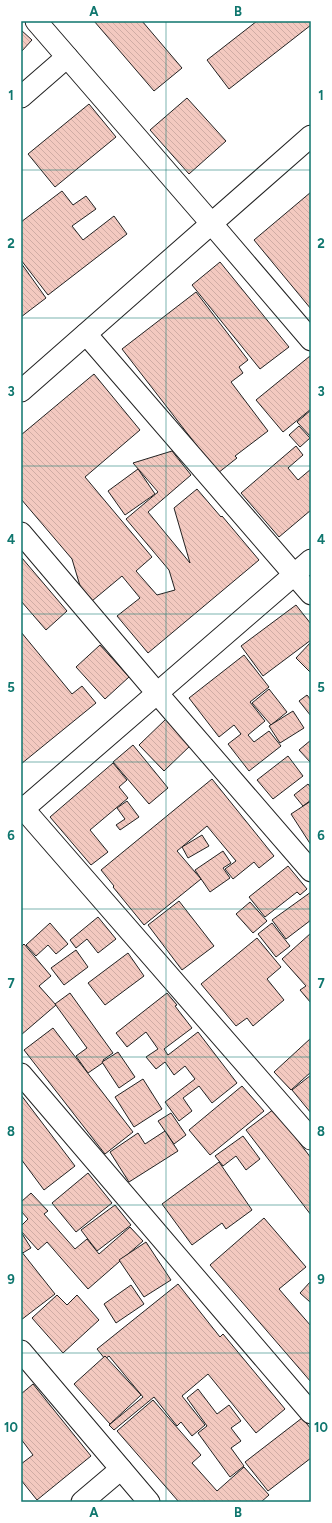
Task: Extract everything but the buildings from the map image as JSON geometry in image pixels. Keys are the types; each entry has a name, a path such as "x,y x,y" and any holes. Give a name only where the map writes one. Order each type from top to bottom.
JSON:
{"street":[{"path":"36,21 311,340"},
{"path":"21,96 67,57"},
{"path":"21,391 311,136"},
{"path":"86,334 311,594"},
{"path":"21,533 311,871"},
{"path":"311,560 22,808 311,1139"},
{"path":"21,1074 311,1413"},
{"path":"21,1351 149,1502"},
{"path":"82,1502 121,1469"}]}
